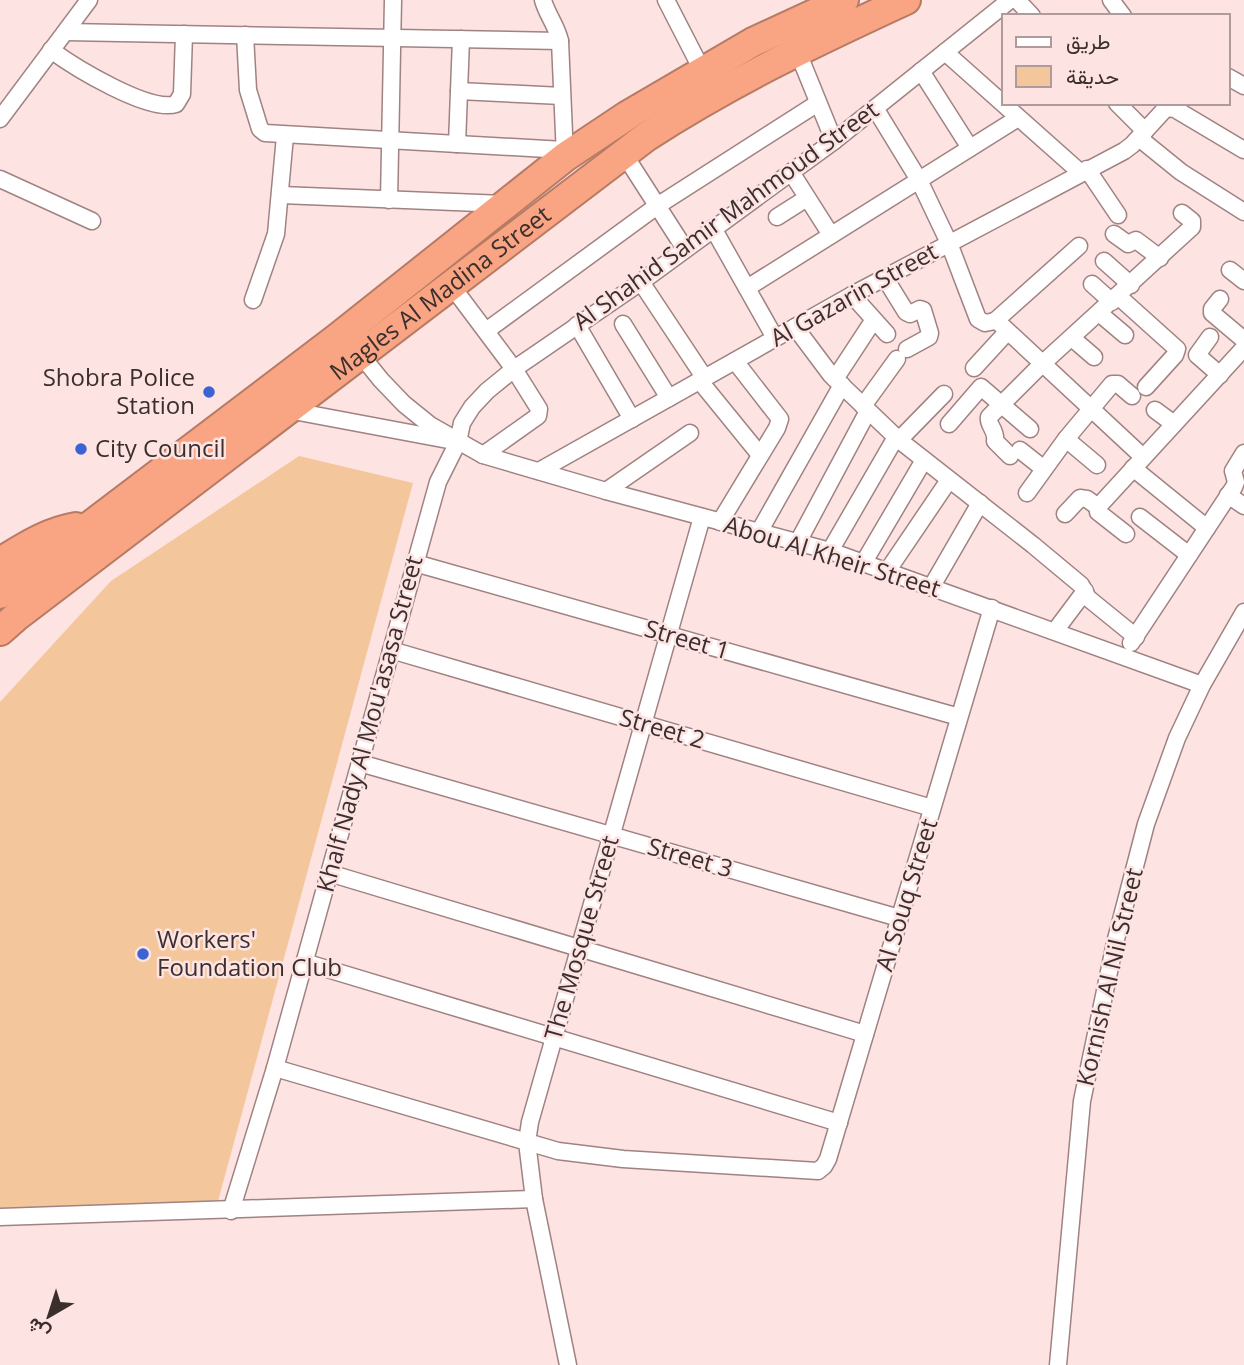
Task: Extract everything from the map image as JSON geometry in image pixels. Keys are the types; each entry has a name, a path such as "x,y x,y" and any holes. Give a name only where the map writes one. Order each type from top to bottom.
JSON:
{"highway":[{"name":"Magles Al Madina Street","path":"0,594 325,347 506,204 564,153 753,42 844,0"},
{"name":"Magles Al Madina Street","path":"0,631 16,616 624,154 694,106 797,50 906,0"},
{"path":"0,562 35,540 62,530 89,525"}],"street":[{"path":"0,119 89,0"},
{"path":"389,200 393,0"},
{"path":"245,35 248,90 260,129 272,135 457,144 564,153 560,41 543,0"},
{"path":"666,0 703,72"},
{"name":"Al Shahid Samir Mahmoud Street","path":"457,442 462,423 472,407 514,369 640,282 834,141 1010,0"},
{"path":"1017,0 1030,14"},
{"path":"66,32 560,41"},
{"path":"51,50 76,69 111,87 171,106 176,104 182,94 184,34"},
{"path":"457,144 461,39"},
{"path":"797,50 834,141"},
{"path":"945,52 1002,104"},
{"path":"921,71 970,148"},
{"path":"459,90 562,96"},
{"path":"486,331 657,206 818,103"},
{"path":"1004,105 1084,171 1118,215"},
{"path":"1119,105 1142,135 1181,172 1244,212"},
{"name":"Al Gazarin Street","path":"539,471 795,327 1124,151 1162,111 1171,107 1244,150"},
{"path":"875,108 919,180 949,243 978,319 985,323 995,321 1079,246"},
{"path":"747,288 1018,118"},
{"path":"253,300 276,233 285,136"},
{"path":"624,154 685,249"},
{"path":"791,172 831,235"},
{"path":"0,179 92,221"},
{"path":"281,195 506,204"},
{"path":"777,217 807,198"},
{"path":"1044,469 997,444 995,429 988,419 1042,364 1160,258 1176,232 1194,224 1182,213"},
{"path":"713,228 775,338"},
{"path":"1114,233 1128,244 1136,240 1160,258"},
{"path":"1104,261 1131,285"},
{"path":"1230,270 1244,281"},
{"path":"798,542 866,408 902,354 929,337 922,309 910,314 906,312 885,278"},
{"path":"640,282 702,379 760,455"},
{"path":"1092,284 1110,304 1177,349 1175,355 1146,387"},
{"path":"451,285 514,369 539,409 538,416 483,455"},
{"path":"852,296 887,334"},
{"path":"1098,507 1242,351 1212,313 1220,299"},
{"path":"1110,304 1125,334"},
{"path":"759,532 873,321"},
{"path":"995,321 1091,409 1138,462 1207,528"},
{"path":"623,324 669,398"},
{"path":"577,325 632,419"},
{"path":"795,327 838,382 897,438 1081,585 1088,598 1136,637"},
{"path":"974,368 1007,332"},
{"path":"1210,337 1197,355 1220,375"},
{"path":"1072,338 1094,358"},
{"name":"Abou Al Kheir Street","path":"360,354 404,404 430,425 483,455 831,551 1202,685"},
{"path":"720,522 780,419 735,360"},
{"path":"1027,493 1066,439 1115,382 1132,396"},
{"path":"949,424 981,387 1030,429"},
{"path":"831,551 897,438 944,394"},
{"name":"Abou Al Kheir Street","path":"287,410 457,442"},
{"path":"1155,410 1174,424"},
{"path":"606,491 690,433"},
{"path":"1066,439 1097,465"},
{"name":"Khalf Nady Al Mou'asasa Street","path":"230,1211 275,1068 438,482 457,442"},
{"path":"1123,656 1236,482 1233,471 1244,453"},
{"path":"864,562 924,460"},
{"path":"888,570 949,480"},
{"path":"1228,495 1244,506"},
{"path":"1065,514 1080,498 1087,499 1098,507 1098,512 1126,534"},
{"path":"932,586 980,503"},
{"name":"The Mosque Street","path":"568,1365 534,1199 527,1142 530,1122 702,517"},
{"path":"1140,517 1189,555"},
{"name":"Street 1","path":"415,563 959,717"},
{"path":"1055,631 1085,592"},
{"name":"Al Souq Street","path":"527,1142 590,1156 811,1172 824,1166 992,608"},
{"name":"Kornish Al Nil Street","path":"1058,1365 1082,1101 1101,1004 1146,824 1177,738 1202,685 1244,612"},
{"name":"Street 2","path":"391,650 932,808"},
{"name":"Street 3","path":"360,763 899,918"},
{"path":"329,873 865,1034"},
{"path":"304,962 839,1123"},
{"path":"275,1068 527,1142"},
{"path":"0,1217 534,1199"}],"green space":[{"name":"Workers' Foundation Club","path":"299,456 413,483 217,1205 0,1208 0,702 111,581"}],"place":[{"name":"Shobra Police Station","path":"209,392"},
{"name":"City Council","path":"81,449"},
{"name":"Workers' Foundation Club","path":"143,954"}]}
